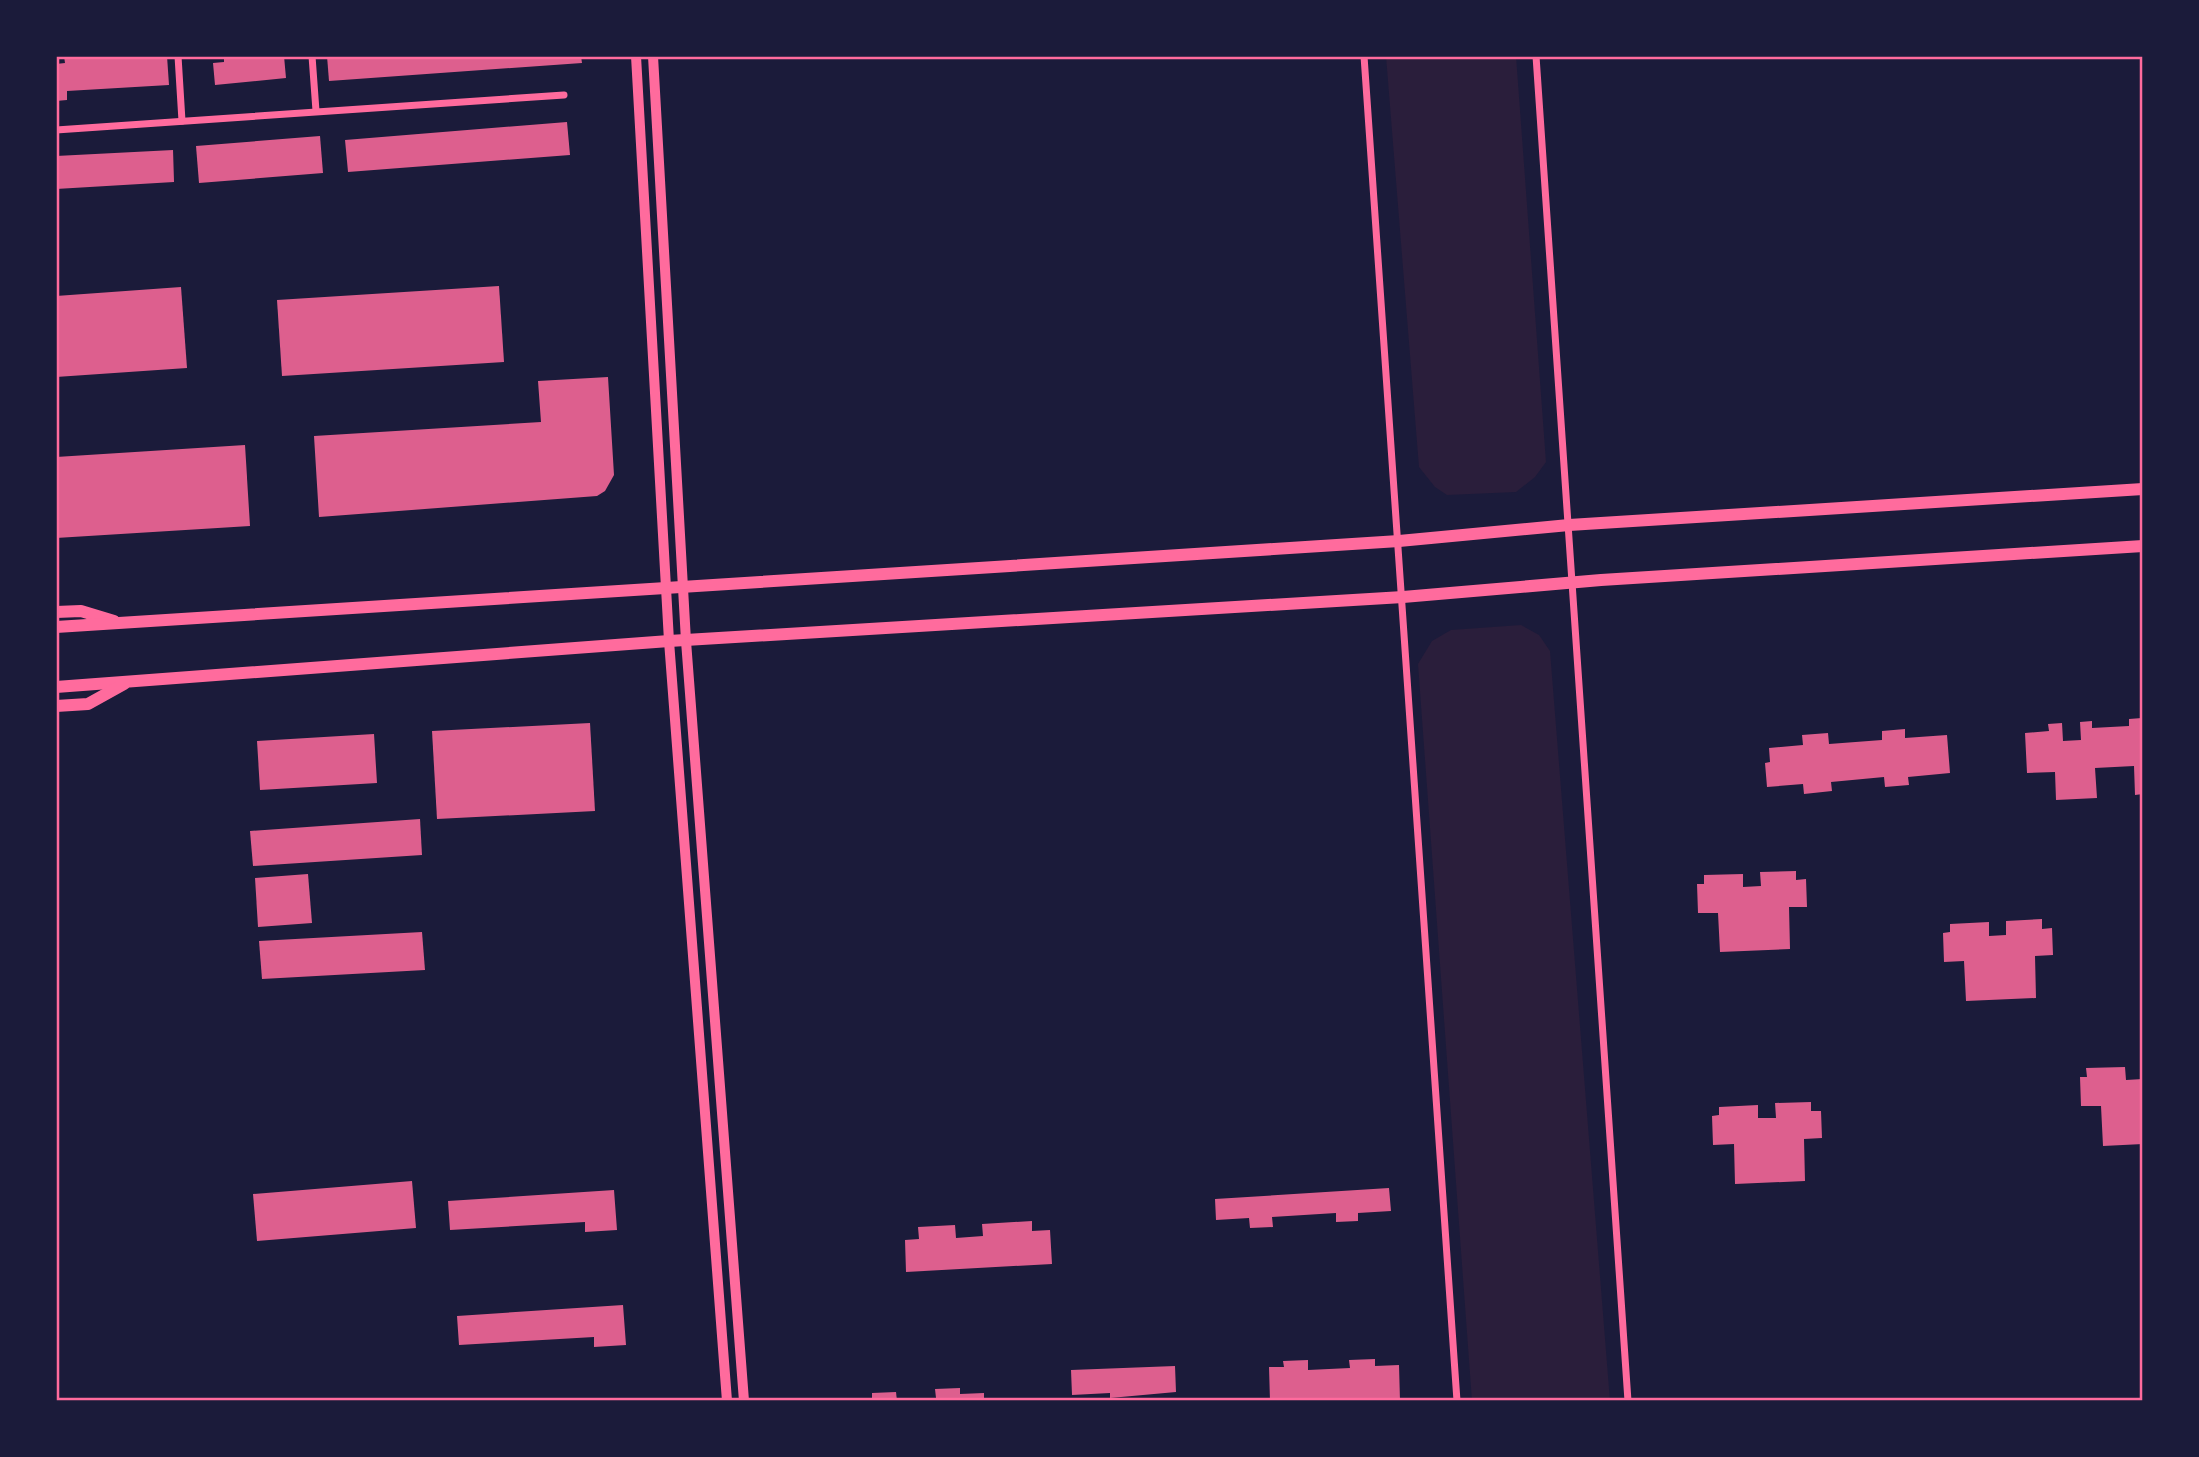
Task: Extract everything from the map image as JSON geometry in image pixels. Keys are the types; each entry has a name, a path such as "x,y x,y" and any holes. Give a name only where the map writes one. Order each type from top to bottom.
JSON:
{"main road":[{"path":"56,627 1399,541 1569,525 2143,489"},
{"path":"56,687 669,641 1403,597 1573,582 2143,546"},
{"path":"56,612 82,611 121,623"},
{"path":"56,706 88,704 127,682"}],"street":[{"path":"177,56 182,121"},
{"path":"312,56 316,111"},
{"path":"636,56 669,641 727,1401"},
{"path":"653,56 686,640 744,1401"},
{"path":"1364,56 1457,1401"},
{"path":"1536,56 1628,1401"},
{"path":"56,130 564,94"}],"shaded area":[{"path":"1386,56 1516,56 1546,462 1535,477 1516,492 1447,495 1435,487 1419,467"},
{"path":"1521,625 1539,635 1550,651 1610,1401 1472,1401 1418,664 1432,641 1451,630"}],"building":[{"path":"64,56 167,56 169,85 67,91 67,100 56,101 56,64 65,63"},
{"path":"224,56 284,56 286,78 215,85 213,63 224,62"},
{"path":"327,56 581,56 582,63 329,81"},
{"path":"567,122 570,155 348,172 345,140"},
{"path":"320,136 323,173 199,183 196,146"},
{"path":"173,150 174,182 56,189 56,156"},
{"path":"499,286 504,362 282,376 277,300"},
{"path":"181,287 187,368 56,377 56,296"},
{"path":"608,377 614,475 605,491 597,496 319,517 314,436 541,422 538,381"},
{"path":"245,445 250,526 56,538 56,457"},
{"path":"2142,718 2143,794 2135,795 2134,766 2095,768 2097,798 2056,800 2055,772 2027,773 2025,733 2049,731 2048,724 2062,723 2063,741 2081,740 2080,722 2092,721 2092,728 2129,726 2129,719"},
{"path":"590,723 595,811 437,819 432,731"},
{"path":"1905,729 1905,738 1947,735 1950,773 1908,777 1909,785 1885,787 1884,777 1831,782 1832,791 1804,794 1803,784 1767,787 1765,763 1770,762 1769,748 1803,745 1802,735 1828,733 1829,744 1882,740 1882,731"},
{"path":"374,734 377,783 260,790 257,741"},
{"path":"420,819 422,855 253,866 250,831"},
{"path":"1796,871 1796,880 1806,879 1807,907 1789,907 1790,949 1720,952 1718,913 1698,913 1697,884 1704,884 1704,875 1743,874 1743,887 1761,886 1760,872"},
{"path":"308,874 312,923 258,927 255,878"},
{"path":"2042,919 2042,929 2052,928 2053,955 2035,956 2036,998 1966,1001 1964,961 1944,962 1943,933 1950,932 1950,924 1989,922 1989,936 2006,935 2006,921"},
{"path":"422,932 425,970 262,979 259,941"},
{"path":"2125,1067 2126,1080 2143,1079 2143,1144 2103,1146 2101,1106 2081,1106 2080,1077 2087,1077 2086,1068"},
{"path":"1811,1102 1811,1111 1821,1111 1822,1138 1804,1139 1805,1181 1735,1184 1734,1144 1713,1145 1712,1116 1719,1115 1719,1107 1758,1105 1758,1118 1776,1118 1775,1103"},
{"path":"412,1181 416,1228 257,1241 253,1194"},
{"path":"1389,1188 1391,1211 1358,1213 1358,1221 1336,1222 1336,1213 1272,1217 1273,1227 1250,1228 1249,1218 1216,1220 1215,1199"},
{"path":"614,1190 617,1230 585,1232 585,1222 450,1230 448,1201"},
{"path":"1032,1221 1032,1231 1050,1230 1052,1264 906,1272 905,1240 919,1239 918,1227 955,1225 956,1238 983,1236 982,1224"},
{"path":"623,1305 626,1345 594,1347 594,1337 459,1345 457,1316"},
{"path":"1375,1359 1375,1366 1399,1365 1400,1401 1270,1401 1269,1367 1284,1367 1283,1361 1308,1360 1308,1370 1350,1368 1349,1360"},
{"path":"1175,1366 1176,1392 1110,1398 1110,1393 1072,1395 1071,1370"},
{"path":"960,1388 960,1394 984,1393 984,1401 912,1401 936,1398 935,1389"},
{"path":"896,1392 897,1401 872,1401 872,1393"}]}
